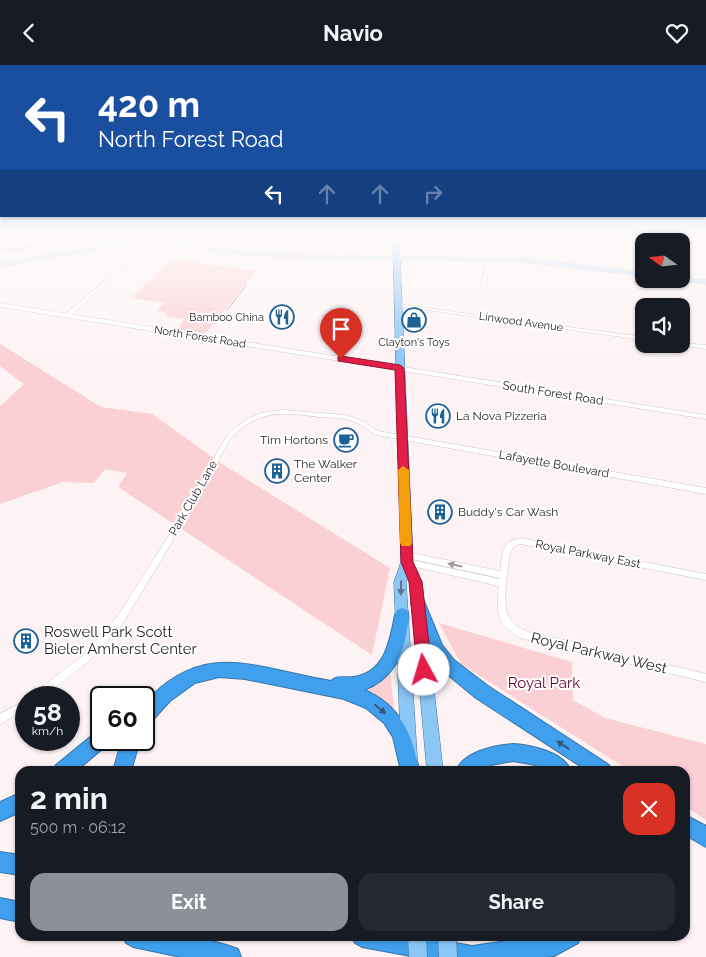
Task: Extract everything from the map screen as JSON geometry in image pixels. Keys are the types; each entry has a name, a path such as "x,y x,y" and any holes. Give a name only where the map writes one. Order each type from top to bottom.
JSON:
{"highway":[{"path":"418,604 437,650 448,665 482,691 595,766"},
{"path":"155,695 182,675 198,668 212,665 240,666 342,686 356,686 366,682 386,667 396,648 402,615"},
{"path":"155,704 179,684 208,671 238,670 364,697 383,710 404,737 409,766"},
{"path":"68,766 90,748"},
{"path":"123,766 128,751"},
{"path":"471,766 481,758 502,752 520,753 541,758 554,766"},
{"path":"0,811 15,804"},
{"path":"690,827 706,837"},
{"path":"0,862 15,864"},
{"path":"0,908 15,911"},
{"path":"0,918 15,917"},
{"path":"156,941 230,957"},
{"path":"388,941 472,957 554,945 562,941"}],"main road":[{"path":"397,278 407,559 416,582 434,766"},
{"path":"690,280 706,282"},
{"path":"407,559 400,582 410,766"},
{"path":"417,941 418,957"},
{"path":"447,941 448,957"}],"street":[{"path":"66,316 111,278"},
{"path":"484,285 485,278"},
{"name":"North Forest Road","path":"0,305 400,368"},
{"name":"Linwood Avenue","path":"398,305 635,338"},
{"path":"690,344 706,347"},
{"name":"South Forest Road","path":"400,368 706,419"},
{"name":"Park Club Lane","path":"50,686 85,659 120,620 177,528 228,438 241,425 261,414 282,411 350,418 362,422 376,433 402,437"},
{"name":"Lafayette Boulevard","path":"402,437 706,491"},
{"name":"Royal Parkway East","path":"502,579 508,548 515,542 520,541 706,577"},
{"path":"407,559 502,579"},
{"name":"Royal Parkway West","path":"502,579 502,614 510,626 523,635 706,679"},
{"path":"0,719 15,710"}],"green space":[{"path":"153,278 251,278 205,334 176,330 185,319 165,316 168,313 157,311 165,303 131,298"},
{"path":"0,344 101,407 152,414 222,464 390,568 372,655 118,487 127,473 105,469 94,483 63,482 0,504 0,406 24,384 0,366"},
{"name":"Royal Park","path":"439,623 572,662 573,700 605,718 706,744 706,820 690,809 690,766 622,766 461,664"},
{"path":"390,669 395,721 361,689"}],"waterway":[{"path":"227,310 247,284"}],"slow traffic":[{"path":"403,470 406,543"}],"place":[{"name":"Bamboo China","path":"282,317"},
{"name":"Clayton's Toys","path":"414,320"},
{"name":"La Nova Pizzeria","path":"438,416"},
{"name":"Tim Hortons","path":"346,440"},
{"name":"The Walker Center","path":"277,471"},
{"name":"Buddy's Car Wash","path":"440,512"},
{"name":"Roswell Park Scott Bieler Amherst Center","path":"26,641"}],"route":[{"path":"341,359 400,368 407,562 416,582 424,670"}]}
